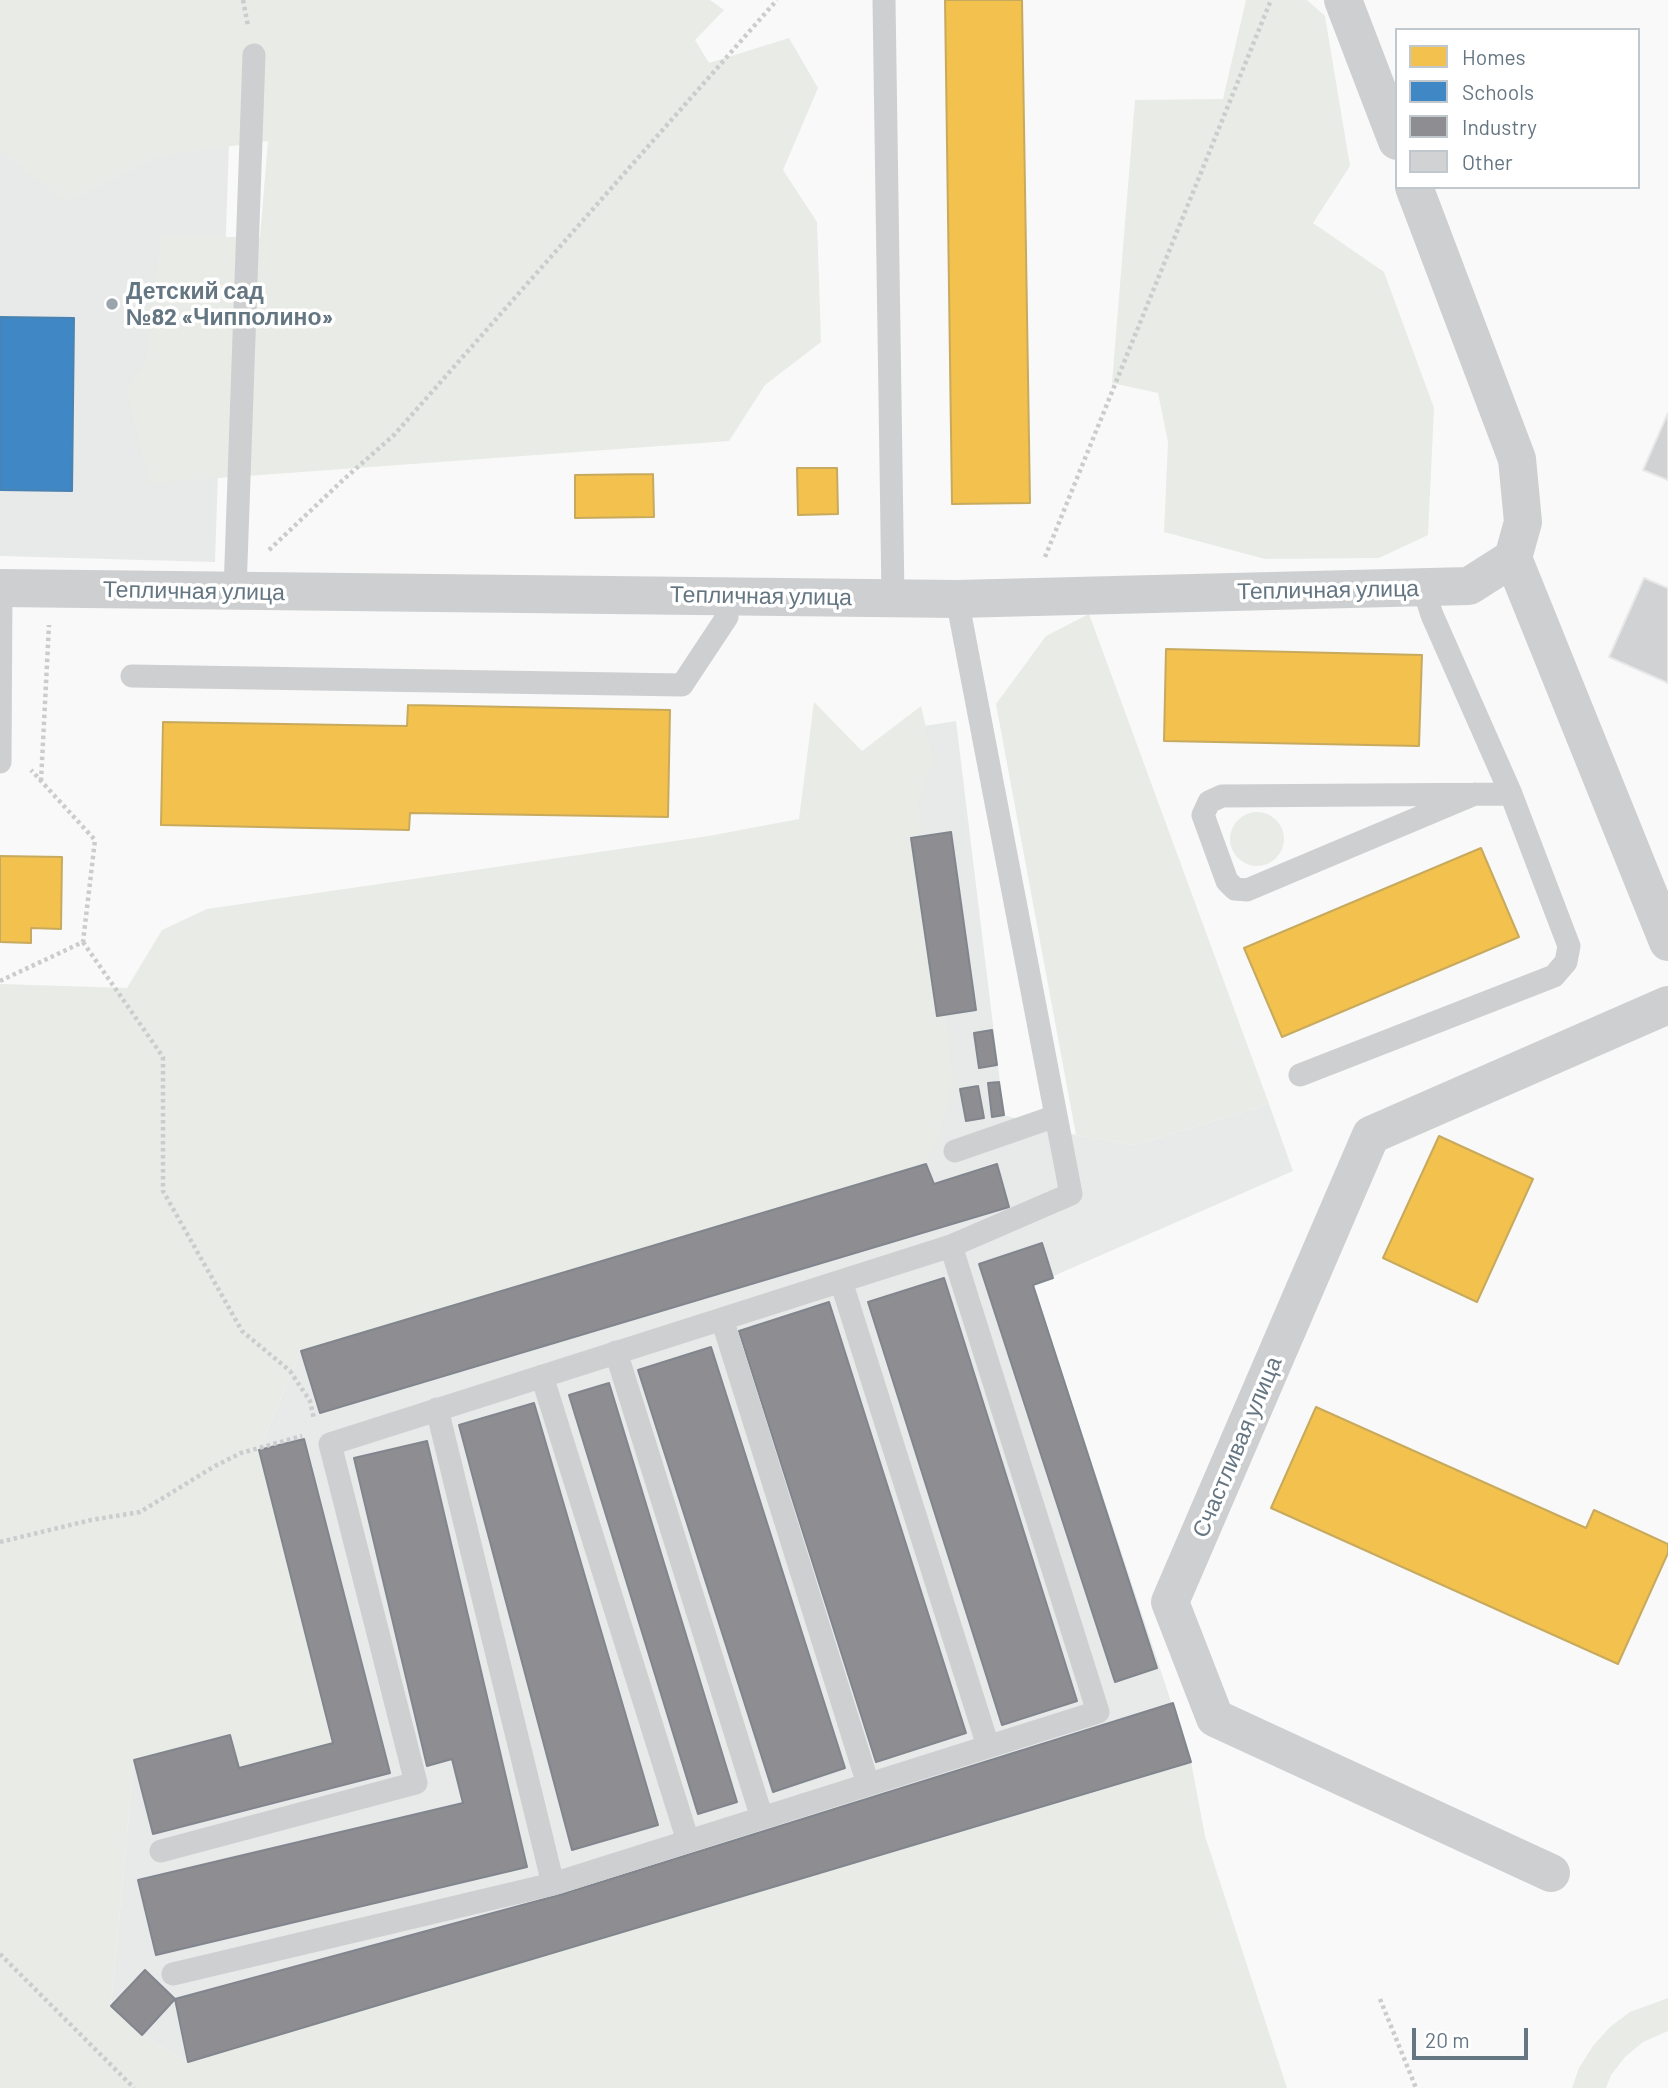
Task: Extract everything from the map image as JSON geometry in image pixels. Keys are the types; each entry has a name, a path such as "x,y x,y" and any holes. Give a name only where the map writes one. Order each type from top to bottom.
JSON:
{"street":[{"path":"1343,0 1395,136"},
{"path":"1415,189 1517,459 1523,522 1513,558 1668,942"},
{"name":"Тепличная улица","path":"0,588 957,599 1469,586 1513,558"},
{"name":"Счастливая улица","path":"1551,1873 1215,1718 1170,1602 1371,1135 1668,1005"}],"lane":[{"path":"884,0 893,597"},
{"path":"235,591 254,55"},
{"path":"1300,1075 1554,976 1566,962 1569,946 1511,794 1432,615 1423,587"},
{"path":"0,588 0,762"},
{"path":"132,676 682,685 727,617 720,596"},
{"path":"161,1851 416,1783 324,1438 437,1409 951,1246 1070,1194 957,599"},
{"path":"1475,794 1247,890 1235,889 1227,881 1203,815 1209,802 1222,796 1475,794 1511,794"},
{"path":"955,1152 1056,1116"},
{"path":"173,1974 553,1884 1098,1712 951,1246"},
{"path":"841,1281 988,1746"},
{"path":"722,1319 868,1784"},
{"path":"616,1352 762,1818"},
{"path":"542,1376 688,1841"},
{"path":"437,1409 553,1884"}],"path":[{"path":"235,591 277,541 394,435 777,0"},
{"path":"1028,597 1271,0"},
{"path":"41,781 51,589"},
{"path":"0,737 96,840 83,942 163,1057 163,1191 242,1331 290,1371 310,1401 324,1438 288,1439 241,1453 140,1512 91,1520 0,1542"},
{"path":"0,981 83,942"},
{"path":"0,1954 135,2088"},
{"path":"1380,1999 1416,2088"}],"shaded area":[{"path":"0,0 710,0 724,10 695,40 709,63 789,38 818,88 783,170 817,222 821,342 765,385 729,441 150,483 125,389 144,368 161,237 260,237 268,141 161,156 67,203 0,150"},
{"path":"1246,0 1307,0 1325,16 1350,166 1313,223 1384,272 1434,408 1428,535 1379,558 1265,559 1164,532 1168,442 1158,393 1112,383 1135,100 1223,99"},
{"name":"Детский сад №82 «Чипполино»","path":"0,45 232,52 215,562 0,556"},
{"path":"1089,614 1269,1104 1135,1145 1076,1135 996,704 1046,636"},
{"path":"814,702 862,751 921,706 933,759 918,805 954,1082 938,1139 926,1164 301,1351 259,1450 333,1743 239,1768 230,1735 134,1760 111,2006 142,2035 188,2062 1191,1762 1205,1836 1287,2088 0,2088 0,984 127,988 162,930 207,909 709,836 799,819"},
{"path":"956,721 1004,1115 1076,1135 1135,1145 1269,1104 1293,1171 1033,1285 1191,1762 188,2062 142,2035 111,2006 134,1760 230,1735 238,1767 333,1743 259,1450 301,1351 926,1164 892,731"},
{"path":"1257,812 1276,820 1284,839 1276,858 1257,866 1238,858 1230,839 1238,820"},
{"path":"1668,1998 1668,2031 1643,2042 1625,2057 1611,2075 1606,2088 1572,2088 1579,2068 1593,2046 1610,2027 1630,2012"}],"building: Homes":[{"path":"945,0 1022,0 1030,503 952,504"},
{"path":"797,468 837,468 838,514 798,515"},
{"path":"653,474 654,517 575,518 575,475"},
{"path":"1166,649 1422,655 1419,746 1164,741"},
{"path":"408,705 670,710 668,817 410,813 409,830 161,825 163,722 407,726"},
{"path":"1481,848 1519,937 1282,1037 1244,948"},
{"path":"0,856 62,857 61,929 31,928 31,943 0,942"},
{"path":"1439,1136 1533,1179 1477,1302 1383,1258"},
{"path":"1316,1407 1586,1528 1594,1510 1668,1544 1668,1553 1618,1664 1271,1508"}],"building: Schools":[{"path":"0,317 74,318 72,491 0,490"}],"building: Industry":[{"path":"951,832 976,1010 937,1016 911,838"},
{"path":"992,1030 997,1065 979,1068 974,1033"},
{"path":"999,1082 1004,1115 992,1117 988,1083"},
{"path":"978,1086 984,1118 966,1121 960,1089"},
{"path":"926,1164 934,1184 997,1164 1009,1207 320,1413 301,1351"},
{"path":"1042,1243 1053,1278 1033,1285 1157,1668 1115,1682 979,1264"},
{"path":"944,1278 1077,1701 1002,1725 868,1302"},
{"path":"829,1302 966,1733 876,1762 739,1331"},
{"path":"711,1347 845,1768 773,1792 638,1370"},
{"path":"609,1383 737,1802 698,1814 569,1395"},
{"path":"534,1403 658,1825 572,1850 459,1425"},
{"path":"304,1439 390,1773 153,1834 134,1760 230,1735 239,1768 333,1743 259,1450"},
{"path":"427,1441 527,1867 156,1955 138,1880 463,1803 452,1759 427,1766 354,1458"},
{"path":"1173,1703 1191,1762 188,2062 175,1999 563,1894"},
{"path":"145,1970 175,1999 142,2035 111,2006"}],"building: Other":[{"path":"1668,413 1668,480 1643,470"},
{"path":"1644,578 1668,588 1668,683 1609,657"}],"place":[{"name":"Детский сад №82 «Чипполино»","path":"112,304"}]}
